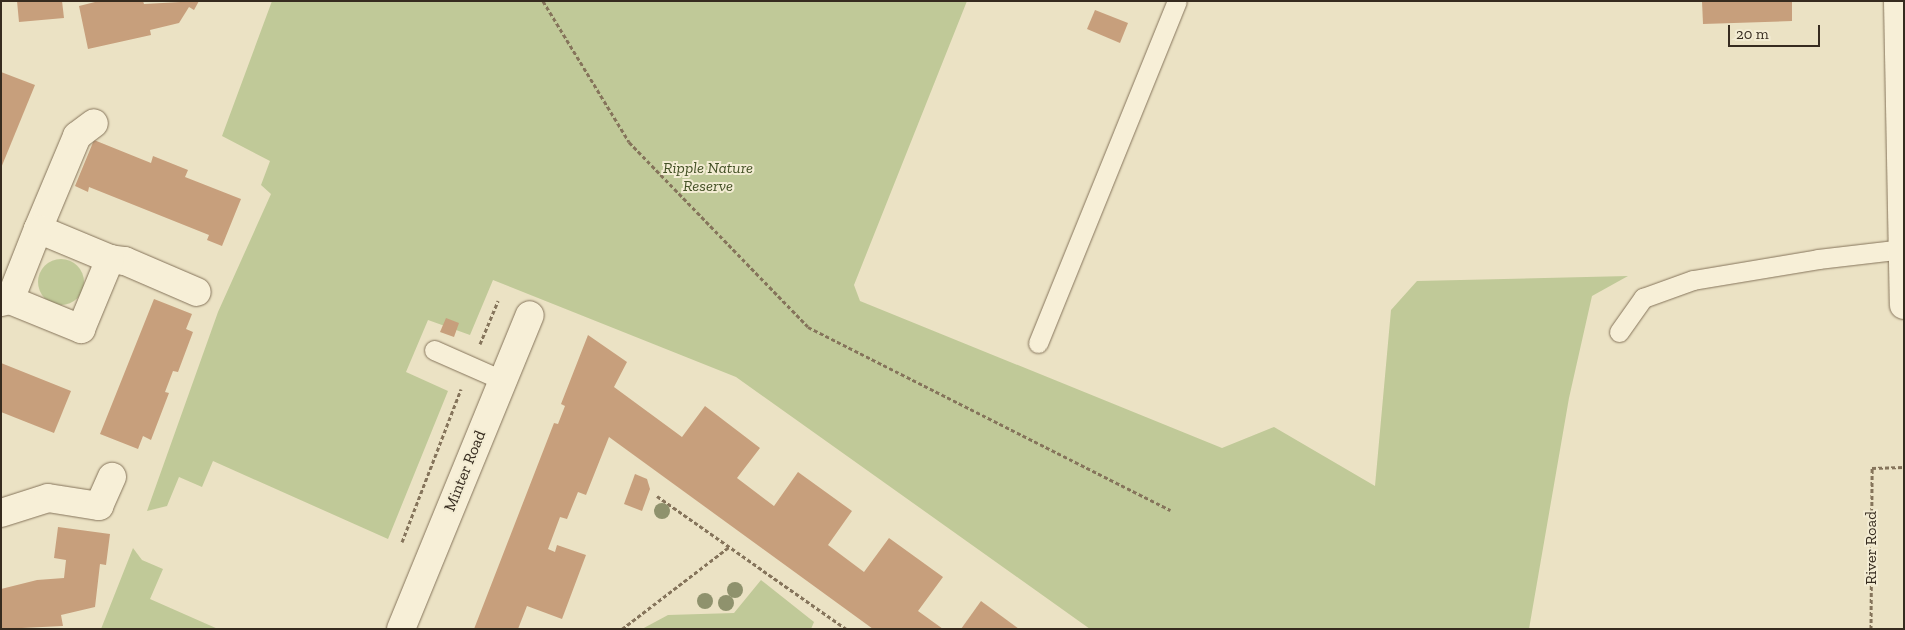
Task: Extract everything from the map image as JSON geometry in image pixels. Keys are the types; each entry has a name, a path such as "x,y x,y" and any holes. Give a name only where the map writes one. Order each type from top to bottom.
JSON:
{"street":[{"path":"1898,1 1904,305"},
{"path":"94,122 78,136 5,301 81,329 110,259"},
{"path":"38,229 110,259 125,261 197,292"},
{"name":"Minter Road","path":"401,629 530,315"},
{"path":"1,513 48,498 100,506 112,477"}],"lane":[{"path":"1038,343 1177,1"},
{"path":"1619,332 1643,298 1693,280 1818,259 1903,249"},
{"path":"434,350 502,380"}],"path":[{"path":"543,1 630,142 808,328 1170,510"},
{"path":"477,351 498,301"},
{"name":"Minter Road","path":"400,547 464,383"},
{"name":"River Road","path":"1871,629 1872,468 1904,467"},
{"path":"656,496 846,629"},
{"path":"622,629 729,547"}],"green space":[{"name":"Ripple Nature Reserve","path":"272,1 967,1 854,285 860,301 1222,448 1274,427 1375,486 1391,310 1417,281 1628,276 1592,296 1569,398 1529,629 1090,629 736,377 493,280 470,335 428,320 406,372 448,391 388,539 213,461 202,487 179,477 167,506 147,511 218,312 271,194 261,185 270,161 222,136"},
{"path":"57,259 65,259 74,263 80,269 84,282 80,295 74,301 65,305 57,305 48,301 42,295 38,286 38,278 42,269 48,263"},
{"path":"133,548 142,560 163,569 150,599 218,629 101,629"},
{"path":"761,580 814,622 811,629 642,629 668,615 734,613"}],"building":[{"path":"17,1 62,1 64,18 19,22"},
{"path":"99,1 143,1 144,4 199,1 194,10 189,7 179,23 150,30 151,35 88,49 79,6"},
{"path":"1702,1 1792,1 1792,21 1703,24"},
{"path":"1095,10 1128,23 1120,43 1087,29"},
{"path":"1,72 35,85 1,168"},
{"path":"94,140 151,163 153,156 188,170 185,177 241,199 222,246 207,240 209,235 89,187 88,192 75,186"},
{"path":"154,299 192,314 186,329 193,332 178,372 173,371 165,392 169,393 151,440 143,436 138,449 100,434"},
{"path":"446,318 459,323 454,337 440,332"},
{"path":"588,335 627,362 614,387 682,437 705,406 760,448 737,478 774,506 798,472 852,511 828,545 864,572 889,538 943,577 918,611 943,629 873,629 609,437 586,495 578,492 567,519 560,517 548,549 555,552 557,545 586,555 562,619 527,606 518,629 474,629 554,423 558,424 565,406 561,404"},
{"path":"1,363 71,391 54,433 1,412"},
{"path":"635,474 647,479 650,489 642,511 624,504"},
{"path":"58,527 110,534 106,565 100,564 95,607 61,615 63,626 1,629 1,589 37,580 64,578 66,560 54,558"},
{"path":"981,601 1019,629 961,629"}]}
